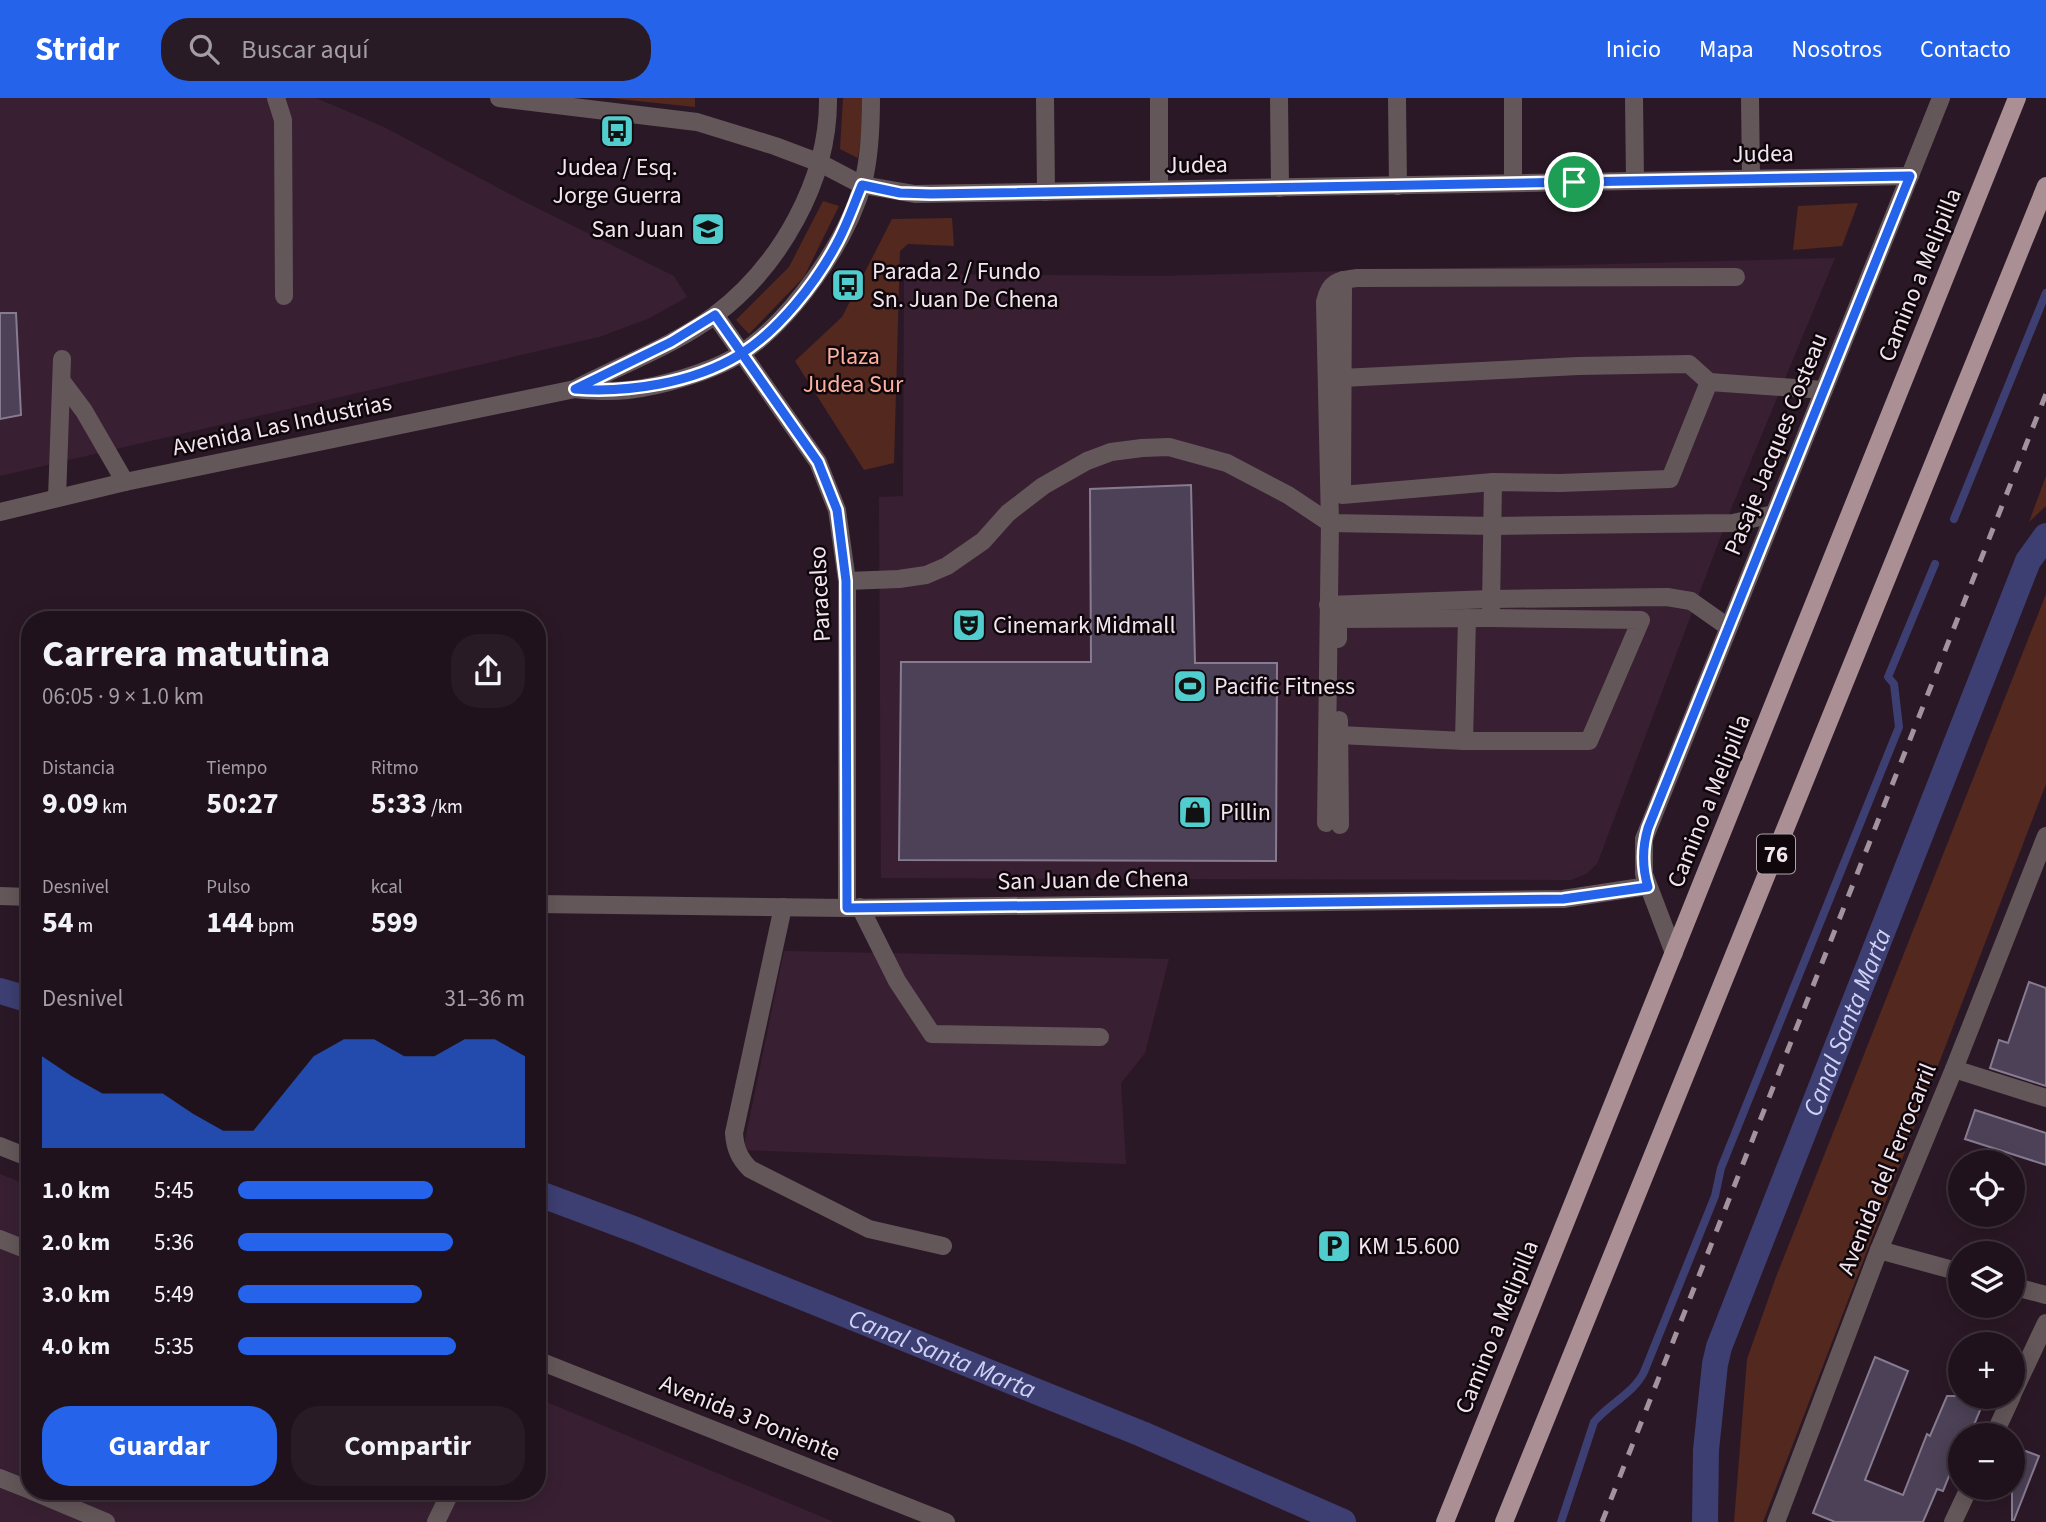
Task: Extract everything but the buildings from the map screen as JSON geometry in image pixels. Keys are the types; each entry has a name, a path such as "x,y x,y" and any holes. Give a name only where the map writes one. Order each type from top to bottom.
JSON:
{"main road":[{"name":"Camino a Melipilla","path":"1445,1522 2017,98"},
{"name":"76","path":"1504,1522 2046,186"}],"street":[{"path":"276,98 283,120 284,296"},
{"name":"Judea","path":"499,98 697,122 749,136 820,163 862,185 915,194 1910,176"},
{"name":"Avenida Las Industrias","path":"575,389 671,342 715,315 753,279 783,241 820,163 828,98"},
{"name":"Avenida Las Industrias","path":"0,512 125,482 575,389 629,390 712,368 742,354 786,313 806,290 837,243 862,185 869,140 871,98"},
{"path":"1045,98 1045,192"},
{"path":"1159,98 1159,190"},
{"path":"1279,98 1280,188"},
{"path":"1397,98 1398,186"},
{"path":"1513,98 1514,183"},
{"path":"1634,98 1635,181"},
{"path":"1750,98 1751,178"},
{"name":"Pasaje Jacques Costeau","path":"1648,887 1644,874 1643,849 1655,809 1941,98"},
{"path":"1339,735 1464,741 1589,741 1641,620 1338,619 1339,735 1333,824 1325,302 1329,288 1343,280 1735,277"},
{"path":"1343,280 1342,495 1493,482 1560,483 1670,479 1709,382"},
{"name":"Paracelso","path":"715,315 818,462 827,481 840,524 846,581 853,907"},
{"path":"57,498 62,359"},
{"path":"1342,378 1578,366 1689,364 1709,382 1824,390"},
{"path":"63,383 84,411 125,482"},
{"path":"846,581 926,575 947,566 983,541 1008,513 1043,486 1087,461 1111,452 1142,448 1170,447 1227,463 1287,495 1330,523 1494,526 1732,523 1774,514"},
{"path":"1490,618 1493,482"},
{"path":"1328,605 1491,599 1667,597 1691,601 1728,627"},
{"path":"1464,741 1467,618"},
{"name":"Avenida del Ferrocarril","path":"1776,1522 1879,1250 2040,867 2046,836"},
{"path":"1648,887 1674,953"},
{"name":"San Juan de Chena","path":"546,904 853,907 1563,899 1648,887"},
{"path":"0,896 21,897"},
{"path":"783,907 734,1133 734,1145 741,1160 750,1169 869,1229 943,1246"},
{"path":"853,907 932,1034 1100,1038"},
{"path":"1954,1069 2046,1098"},
{"path":"0,1146 21,1154"},
{"path":"0,1239 21,1247"},
{"path":"1879,1250 1948,1269"},
{"path":"2025,1289 2046,1295"},
{"path":"2025,1368 2046,1323"},
{"name":"Avenida 3 Poniente","path":"546,1364 946,1522"},
{"path":"0,1478 21,1487"},
{"path":"53,1500 106,1522"},
{"path":"436,1522 447,1500"},
{"path":"1953,1522 1963,1500"}],"shaded area":[{"path":"0,98 316,98 384,127 521,200 674,276 687,297 650,318 599,337 0,476"},
{"path":"1835,258 1733,504 1597,864 1586,874 1571,880 881,878 879,497 903,496 904,274 1161,276"},
{"path":"784,951 1169,959 1145,1053 1121,1083 1126,1164 743,1150"},
{"path":"0,1174 21,1182 21,1500 546,1500 546,1402 834,1522 0,1522"}],"green space":[{"path":"609,98 695,98 695,107"},
{"path":"843,98 866,98 858,158 840,149"},
{"path":"823,201 839,206 804,277 749,334 736,320 789,267"},
{"path":"1858,203 1842,246 1793,250 1798,206"},
{"name":"Plaza Judea Sur","path":"952,218 954,246 908,244 900,251 894,463 864,470 795,361 842,317 892,219"},
{"path":"2046,476 2046,506 2029,522"},
{"path":"2046,594 2046,784 1763,1522 1734,1522 1747,1359 1776,1277"}],"waterway":[{"path":"1954,519 2046,293"},
{"name":"Canal Santa Marta","path":"1705,1522 1706,1450 1719,1347 2028,561 2046,536"},
{"path":"1561,1522 1594,1422 1628,1392 1644,1372 1715,1196 1721,1168 1899,727 1894,684 1888,677 1935,564"},
{"name":"Canal Santa Marta","path":"0,991 21,997"},
{"name":"Canal Santa Marta","path":"546,1196 1142,1434 1343,1522"}],"railway":[{"path":"1602,1522 2046,394"}],"place":[{"name":"Judea / Esq. Jorge Guerra","path":"617,131"},
{"name":"San Juan","path":"708,229"},
{"name":"Parada 2 / Fundo Sn. Juan De Chena","path":"848,285"},
{"name":"Cinemark Midmall","path":"969,625"},
{"name":"Pacific Fitness","path":"1190,686"},
{"name":"Pillin","path":"1195,812"},
{"name":"KM 15.600","path":"1334,1246"}],"route":[{"path":"1574,182 931,194 900,193 862,185 837,243 823,267 786,313 742,354 712,368 678,379 629,390 575,389 671,342 715,315 742,354 818,462 837,510 846,581 847,908 1563,899 1648,887 1644,874 1643,849 1655,809 1910,176 1574,182"}]}
